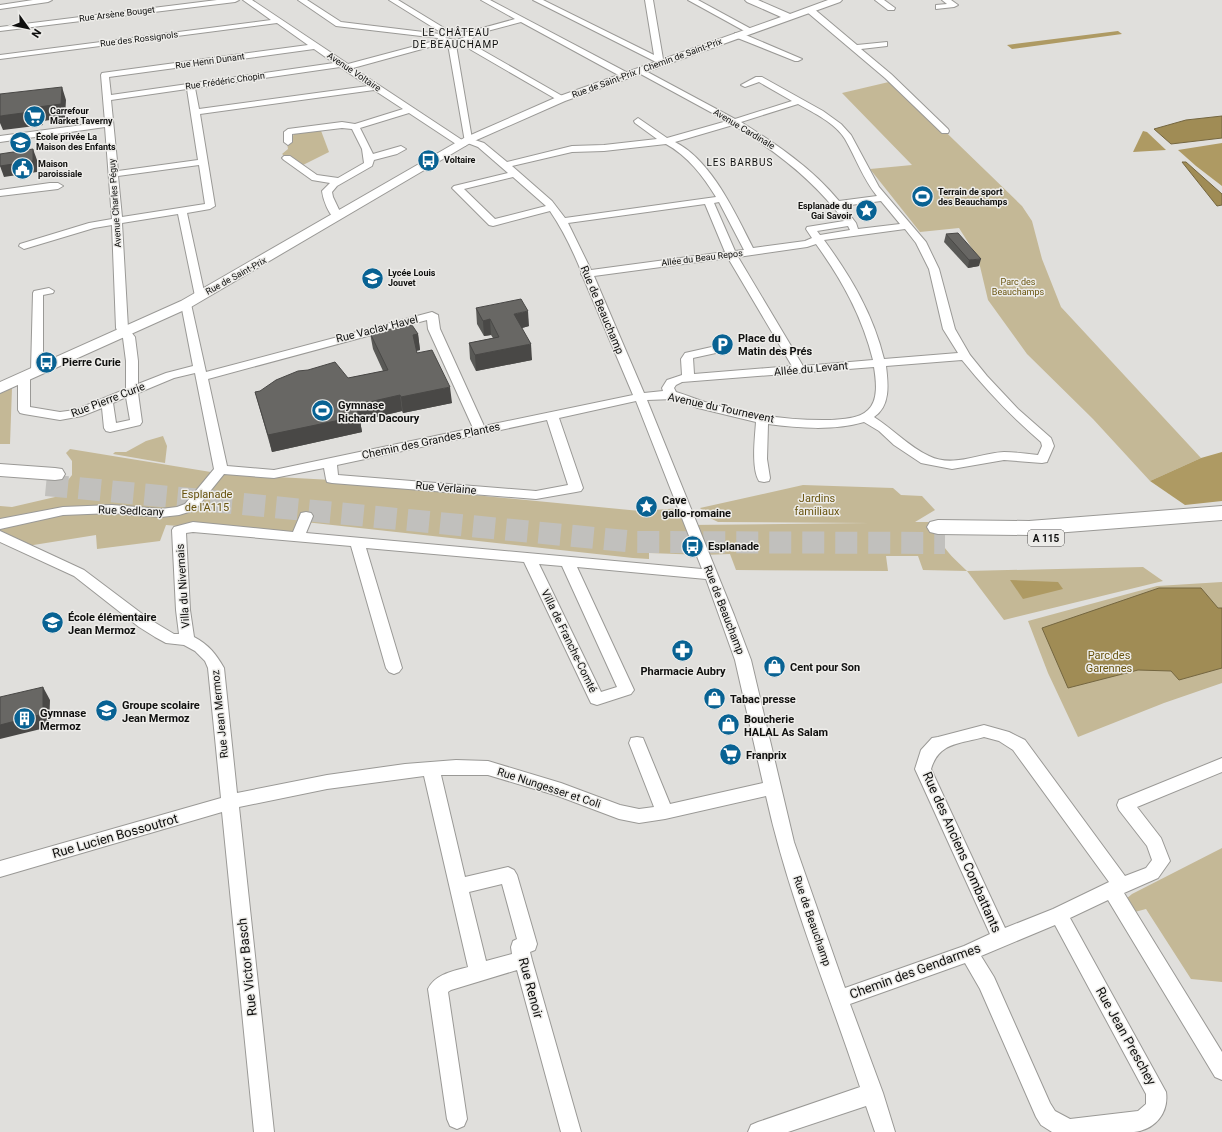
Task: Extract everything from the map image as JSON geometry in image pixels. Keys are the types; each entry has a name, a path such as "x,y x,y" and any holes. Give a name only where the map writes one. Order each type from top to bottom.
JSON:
{"highway":[{"path":"0,470 50,480 0,481"},
{"name":"A 115","path":"1222,513 941,535 1147,532 1222,522"}],"street":[{"path":"0,7 48,0"},
{"name":"Rue Arsène Bouget","path":"0,29 235,0"},
{"name":"Avenue Voltaire","path":"247,0 410,110 465,142"},
{"path":"302,0 339,24 444,36 461,32 468,34 521,20"},
{"path":"392,0 452,43 465,142"},
{"path":"485,0 625,75"},
{"path":"537,0 661,61"},
{"path":"649,0 661,61"},
{"path":"692,0 751,30"},
{"path":"750,0 789,17"},
{"name":"Rue de Saint-Prix / Chemin de Saint-Prix","path":"465,142 561,99 661,61 837,0"},
{"path":"879,0 891,8"},
{"path":"939,7 954,5 946,0"},
{"path":"810,10 888,76 945,131"},
{"name":"Rue des Rossignols","path":"0,57 278,21"},
{"path":"452,43 463,42 470,37 468,34"},
{"path":"738,35 798,59"},
{"name":"Rue Frédéric Chopin","path":"108,98 344,65 444,36"},
{"path":"463,42 561,99"},
{"path":"855,48 884,44"},
{"name":"Rue Henri Dunant","path":"105,75 315,46"},
{"path":"775,58 786,54"},
{"name":"Avenue Cardinale","path":"640,70 734,122 781,152 807,174 835,204 854,228"},
{"name":"Avenue Charles Péguy","path":"105,75 110,124 123,332"},
{"path":"745,85 759,79 802,102 838,126 848,137 875,188 921,242 934,269 949,329 965,356 983,380 1014,412 1047,441 1048,446 1042,459 1004,456 952,466 926,460 898,442 883,428 866,418 874,412 882,395 883,380 879,363 864,314 847,280 832,257 818,240"},
{"path":"24,246 64,232 116,220 210,206 191,86"},
{"path":"195,112 376,87"},
{"path":"506,166 572,149 604,148 666,141 802,102 812,102 799,91 784,92"},
{"path":"288,142 288,132 342,125 355,128 410,110"},
{"path":"638,121 666,141 678,144 697,164 723,199 750,252"},
{"path":"0,139 110,124"},
{"path":"337,216 328,197 327,191 340,181 369,164 370,158 355,128"},
{"name":"Rue de Beauchamp","path":"465,142 481,145 552,207 562,221 577,249 586,274 640,397 727,615 743,660 785,842 803,897 873,1093 885,1132"},
{"name":"Rue de Saint-Prix","path":"0,388 186,304 304,237 337,216 465,142"},
{"path":"370,158 401,149"},
{"path":"287,158 315,178 340,181"},
{"path":"113,174 203,162"},
{"path":"516,174 457,188 493,223 552,207"},
{"path":"0,193 58,186"},
{"path":"835,204 884,198"},
{"path":"562,221 710,202 723,199"},
{"path":"710,202 731,254 799,370"},
{"path":"182,210 200,296"},
{"path":"854,228 906,226"},
{"name":"Allée du Beau Repos","path":"586,274 807,244 825,236 854,228"},
{"path":"30,374 38,292 49,291"},
{"path":"186,304 221,470"},
{"name":"Rue Vaclav Havel","path":"200,372 432,315 434,329 480,430"},
{"path":"107,401 110,428 136,422 129,337 123,332"},
{"path":"688,379 687,359 689,355 721,349 724,339"},
{"name":"Allée du Levant","path":"671,395 668,388 670,383 680,379 965,356"},
{"name":"Rue Pierre Curie","path":"30,374 24,410 60,416 70,416 170,375 200,372"},
{"name":"Avenue du Tournevent","path":"640,397 671,395 703,405 762,419 788,422 835,424 866,418"},
{"name":"Chemin des Grandes Plantes","path":"221,470 274,474 640,397"},
{"name":"Rue Verlaine","path":"330,463 332,479 536,495 576,488 552,416"},
{"path":"762,419 762,459 764,478"},
{"name":"Rue Sedlcany","path":"0,524 63,511 112,508 161,513 179,511 190,506 221,470"},
{"path":"306,516 297,537 710,575"},
{"name":"Villa du Nivernais","path":"187,640 183,610 179,530 194,527 297,537"},
{"name":"Rue Jean Mermoz","path":"0,536 79,573 160,633 172,639 187,640 200,647 210,657 216,668 230,802"},
{"path":"357,542 394,668"},
{"name":"Villa de Franche-Comté","path":"529,558 597,699 626,690 567,561"},
{"name":"Rue des Anciens Combattants","path":"1001,938 923,769 927,755 938,743 984,731 1003,736 1019,745 1117,887 1120,904 1222,1070"},
{"path":"636,743 665,812"},
{"name":"Chemin des Gendarmes","path":"840,999 970,953 1001,938 1059,915 1117,887 1152,873 1161,860 1155,843 1125,805 1222,765"},
{"name":"Rue Nungesser et Coli","path":"230,802 327,782 431,769 456,768 488,768 561,790 630,815 646,816 772,788"},
{"path":"431,769 479,972"},
{"name":"Rue Lucien Bossoutrot","path":"0,868 230,802"},
{"name":"Rue Victor Basch","path":"230,802 264,1132"},
{"name":"Rue Renoir","path":"458,887 508,875 528,944 520,947 523,960 571,1132"},
{"name":"Rue Jean Preschey","path":"970,953 987,983 1043,1110 1048,1118 1070,1129 1140,1121 1151,1116 1155,1109 1158,1100 1156,1092 1059,915"},
{"path":"458,1119 438,989 445,983 523,960"},
{"path":"758,1132 873,1093"}],"green space":[{"name":"Parc des Beauchamps","path":"893,81 1022,206 1032,221 1042,259 1061,307 1201,458 1150,481 1093,419 1027,354 988,300 978,258 959,228 920,232 870,169 912,165 842,93"},
{"path":"320,128 329,152 299,167 282,154 288,149 287,143 296,132"},
{"path":"12,388 10,444 0,444 0,393"},
{"path":"163,436 167,446 165,463 113,454 115,452 126,452 146,441"},
{"name":"Esplanade de l'A115","path":"70,449 223,474 332,480 640,511 682,508 689,525 870,523 718,522 710,518 700,508 803,485 893,488 901,495 922,496 935,510 915,522 937,522 939,537 946,550 967,571 923,570 918,556 886,556 888,571 736,570 730,554 703,555 649,553 649,559 633,558 305,522 298,536 166,525 160,541 97,549 96,535 21,547 0,536 0,506 12,507 55,497 72,475 72,461 66,453"},
{"path":"1143,567 1163,581 1004,620 967,571"},
{"name":"Parc des Garennes","path":"1222,582 1222,683 1164,703 1078,737 1048,673 1028,621 1157,586"},
{"path":"1222,848 1222,982 1191,979 1146,909 1131,913 1120,904 1132,894"}],"shaded area":[{"path":"1118,31 1122,34 1012,49 1007,45"},
{"path":"1222,116 1222,138 1171,144 1154,129 1186,120"},
{"path":"1143,131 1147,132 1166,150 1133,152"},
{"path":"1222,143 1222,186 1178,150"},
{"path":"1182,162 1186,162 1222,194 1222,205 1217,206"},
{"path":"1222,452 1222,501 1185,505 1150,481 1201,458"},
{"path":"1010,580 1058,582 1063,589 1023,599"},
{"name":"Parc des Garennes","path":"1159,588 1201,588 1218,608 1222,608 1222,668 1179,680 1171,671 1138,670 1068,688 1042,628"}],"building":[{"path":"62,87 61,104 38,107 38,111 0,116 0,94"},
{"path":"33,149 33,161 0,166 0,154"},
{"path":"958,233 981,259 969,260 946,234"},
{"path":"521,299 528,311 514,314 531,344 475,355 469,343 499,337 490,319 483,321 476,308"},
{"path":"412,325 418,334 413,335 417,353 432,350 450,387 401,397 400,395 356,405 359,416 268,435 255,392 260,391 276,380 298,371 308,370 335,362 348,378 388,370 370,333"},
{"path":"43,687 43,714 0,725 0,697"}],"tunnel":[{"path":"46,485 636,542 945,543"}],"place":[{"name":"Carrefour Market Taverny","path":"35,116"},
{"name":"École privée La Maison des Enfants","path":"21,142"},
{"name":"Voltaire","path":"429,160"},
{"name":"Maison paroissiale","path":"22,169"},
{"name":"Terrain de sport des Beauchamps","path":"922,197"},
{"name":"Esplanade du Gai Savoir","path":"867,211"},
{"name":"Lycée Louis Jouvet","path":"373,278"},
{"name":"Place du Matin des Prés","path":"723,344"},
{"name":"Pierre Curie","path":"46,362"},
{"name":"Gymnase Richard Dacoury","path":"323,411"},
{"name":"Cave gallo-romaine","path":"647,506"},
{"name":"Esplanade","path":"693,546"},
{"name":"École élémentaire Jean Mermoz","path":"52,623"},
{"name":"Pharmacie Aubry","path":"683,651"},
{"name":"Cent pour Son","path":"775,667"},
{"name":"Tabac presse","path":"714,699"},
{"name":"Groupe scolaire Jean Mermoz","path":"106,711"},
{"name":"Gymnase Mermoz","path":"25,719"},
{"name":"Boucherie HALAL As Salam","path":"728,725"},
{"name":"Franprix","path":"731,755"}],"district":[{"name":"LE CHÂTEAU DE BEAUCHAMP","path":"456,38"},
{"name":"LES BARBUS","path":"740,162"}],"park label":[{"name":"Jardins familiaux","path":"817,504"}]}
